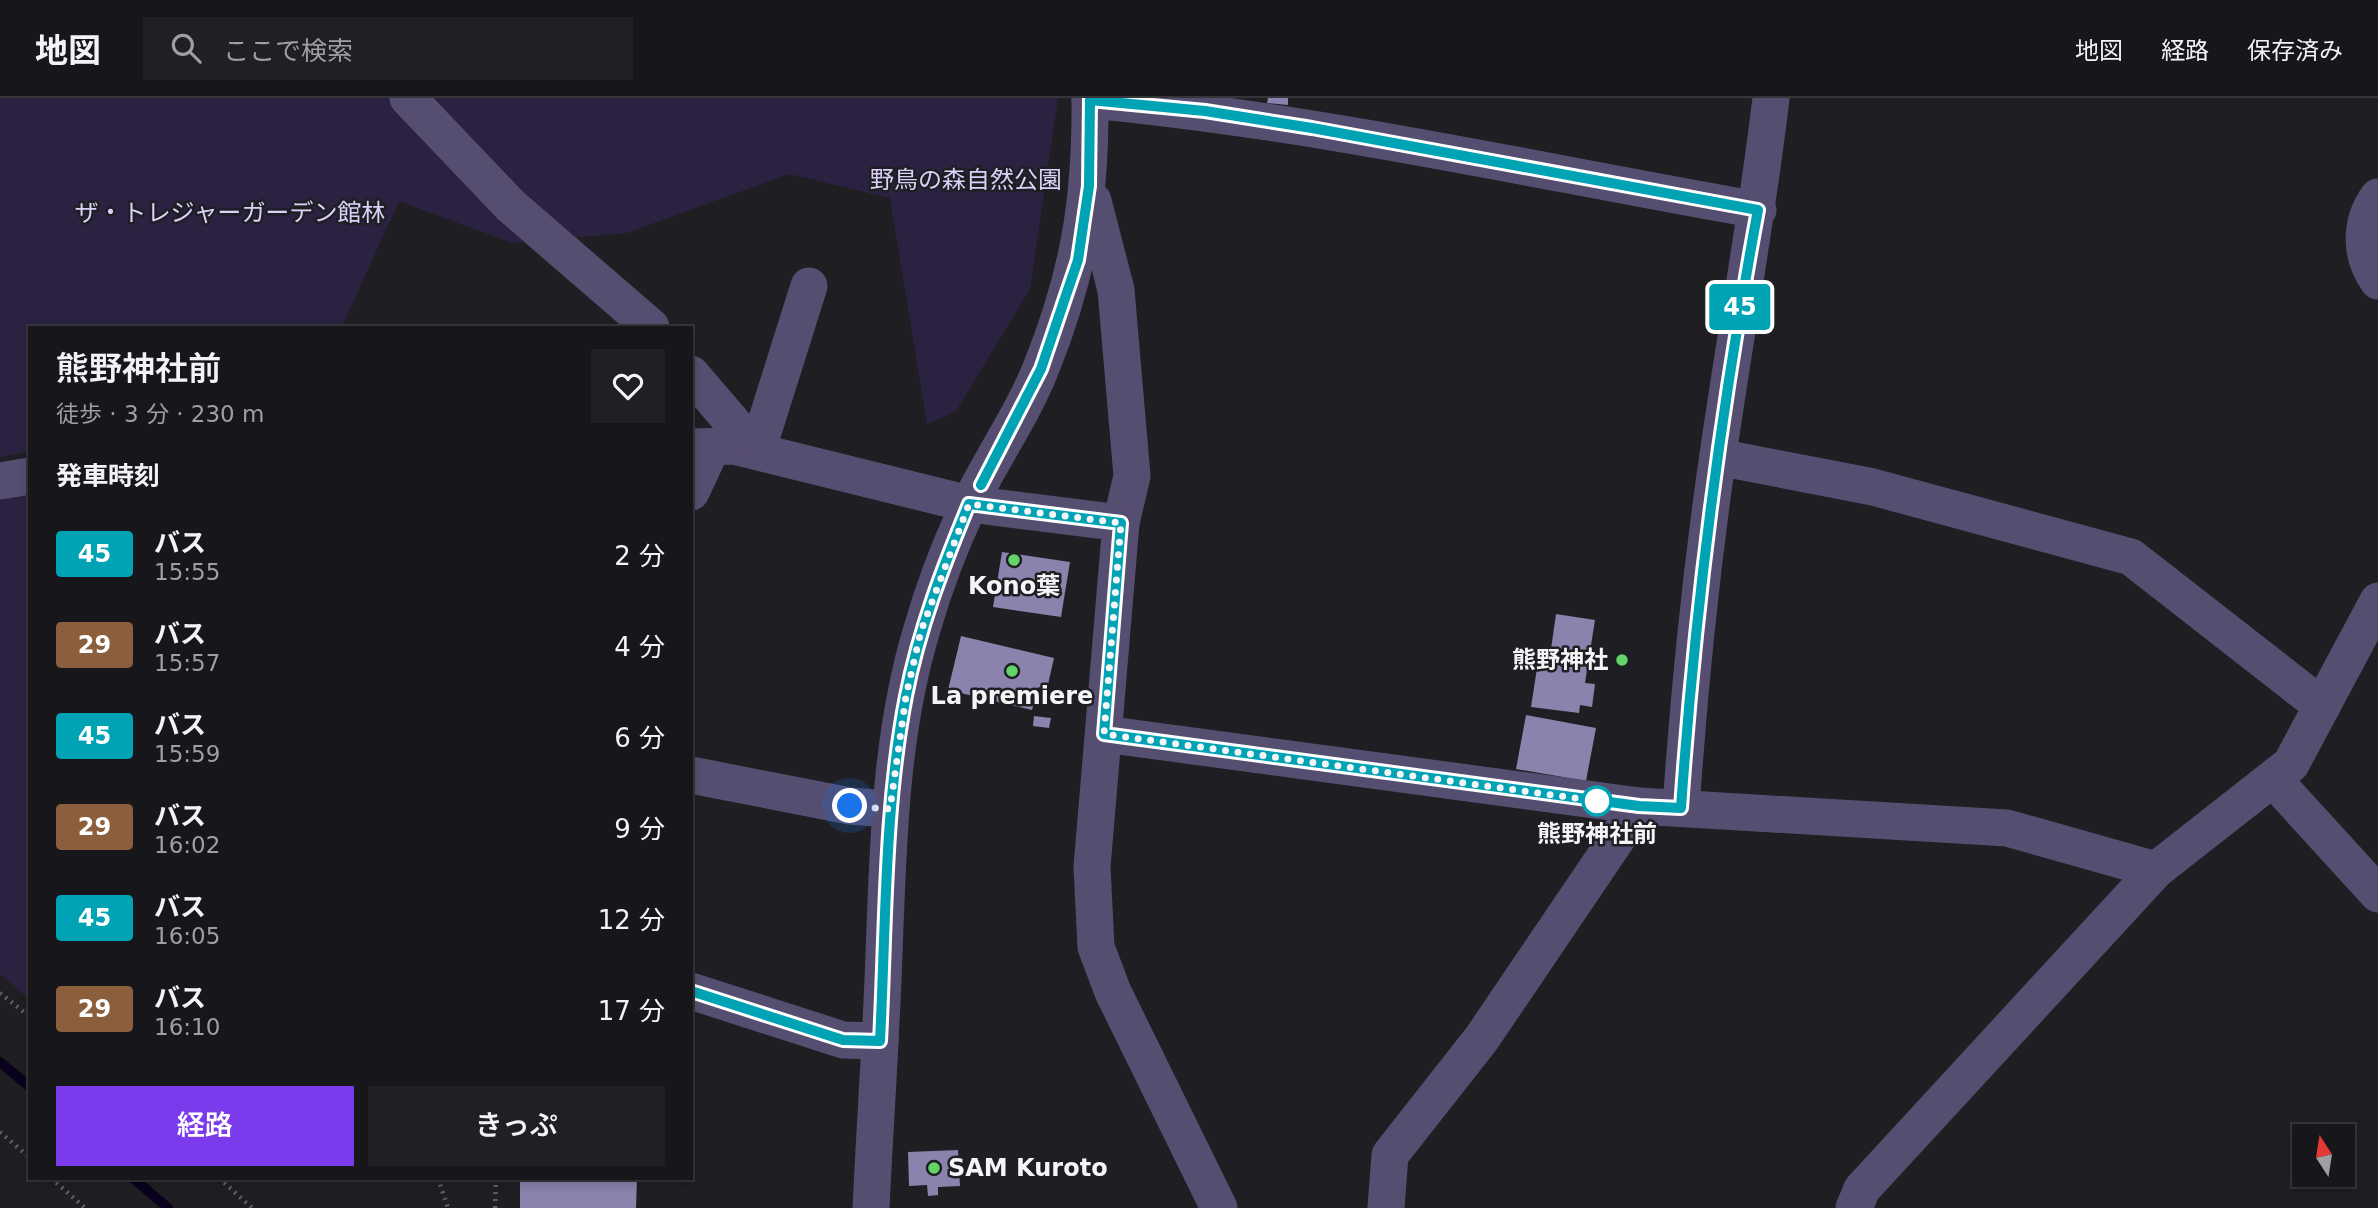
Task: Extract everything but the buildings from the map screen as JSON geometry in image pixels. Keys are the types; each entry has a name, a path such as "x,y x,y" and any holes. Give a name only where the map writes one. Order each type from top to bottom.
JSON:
{"street":[{"path":"408,98 511,206 651,326"},
{"path":"1681,808 1691,664 1717,457 1758,210 1771,98"},
{"path":"871,1208 890,809 906,696 921,631 969,504 992,466 1041,369 1078,260 1089,186 1090,99 1205,111 1298,126 1758,210"},
{"path":"1089,186 1116,290 1132,476 1121,523 1092,867 1096,947 1114,992 1219,1208"},
{"path":"2378,197 2365,230 2364,258 2378,281"},
{"path":"757,451 809,286"},
{"path":"693,376 757,451"},
{"path":"693,484 702,447 734,446 969,504 1121,523"},
{"path":"1717,457 1873,487 2131,557 2322,706"},
{"path":"0,481 28,476"},
{"path":"1854,1208 1862,1189 2156,870 2291,764 2378,601"},
{"path":"1104,734 1639,806 2007,828 2156,870"},
{"path":"693,775 850,806 890,809"},
{"path":"2273,779 2378,894"},
{"path":"1385,1208 1390,1155 1482,1038 1639,806"},
{"path":"693,992 843,1040 880,1041"}],"path":[{"path":"0,993 28,1015"},
{"path":"0,1132 28,1156"},
{"path":"53,1180 85,1208"},
{"path":"221,1180 252,1208"},
{"path":"439,1180 448,1208"},
{"path":"495,1208 496,1180"}],"green space":[{"path":"0,98 1058,98 1030,289 956,411 927,424 890,198 789,174 627,233 512,243 399,201 342,326 28,326 28,451 0,457"},
{"path":"28,493 28,998 0,974 0,499"}],"waterway":[{"path":"0,1062 28,1085"},
{"path":"135,1180 168,1208"}],"bus line":[{"name":"45","path":"693,992 843,1040 880,1041 890,809 906,696 921,631 969,504 1121,523 1104,734 1639,806 1681,808 1691,664 1717,457 1758,210 1549,174 1312,128 1205,111 1090,100 1089,186 1078,260 1041,369 981,485"}],"place":[{"name":"Kono葉","path":"1014,560"},
{"name":"熊野神社","path":"1622,660"},
{"name":"La premiere","path":"1012,671"},
{"name":"熊野神社前","path":"1597,801"},
{"name":"SAM Kuroto","path":"934,1168"}],"route":[{"path":"850,806 890,809 906,696 921,631 969,504 1121,523 1104,734 1597,801"}],"park label":[{"name":"野鳥の森自然公園","path":"966,180"},
{"name":"ザ・トレジャーガーデン館林","path":"230,213"}]}
